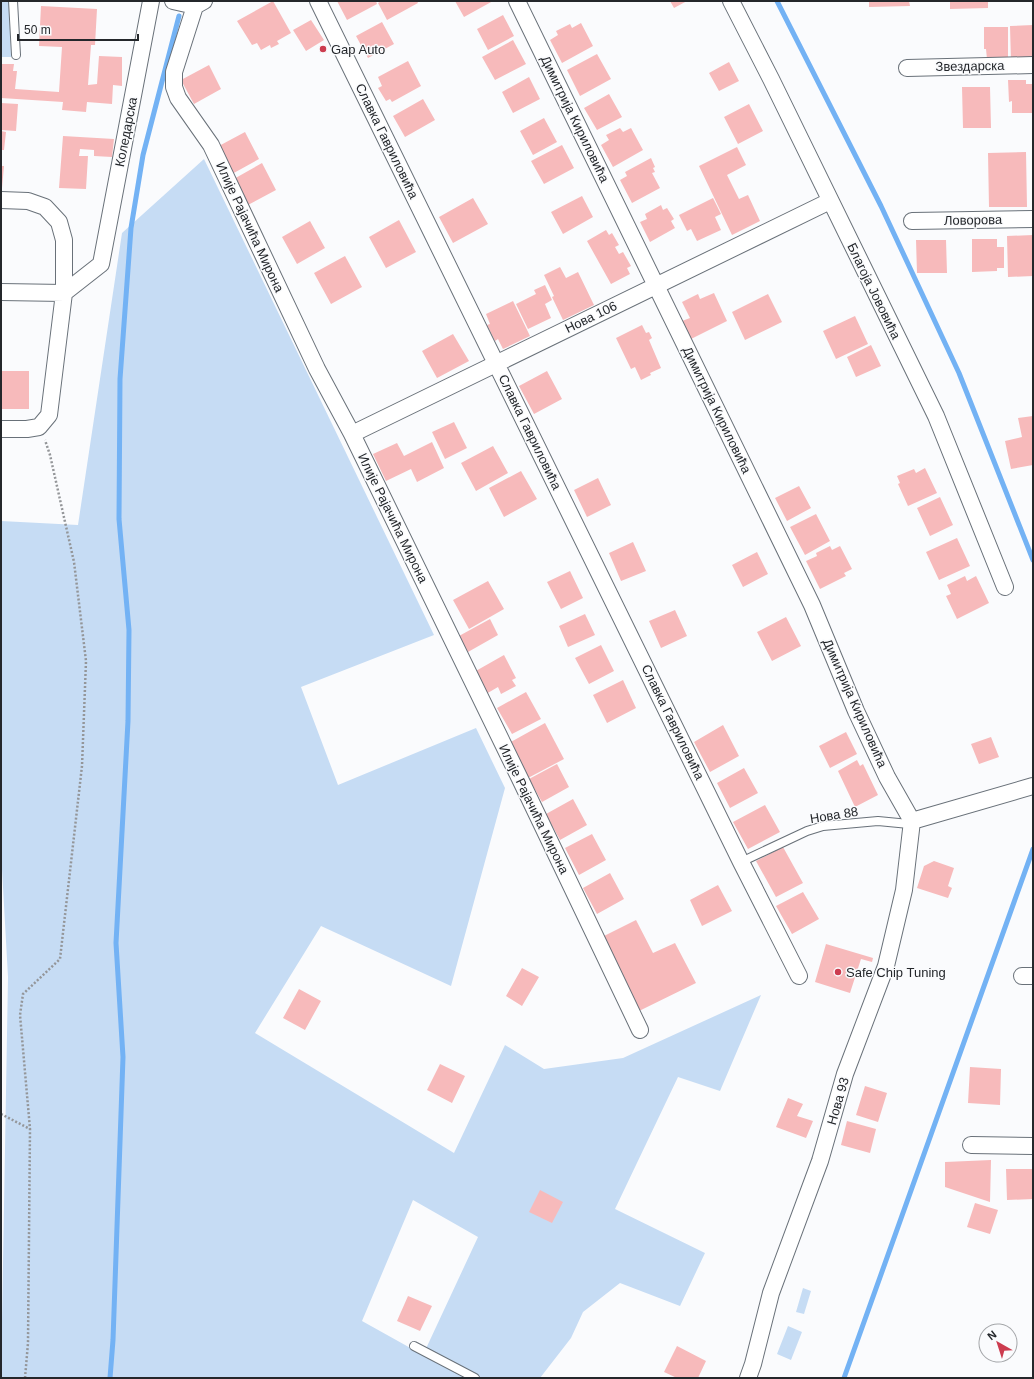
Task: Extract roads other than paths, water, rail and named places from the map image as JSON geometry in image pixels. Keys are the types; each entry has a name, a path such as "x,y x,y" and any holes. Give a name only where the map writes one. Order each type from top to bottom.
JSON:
{"street":[{"name":"Коледарска","path":"101,264 151,1"},
{"path":"175,1 200,3"},
{"name":"Славка Гавриловића","path":"318,1 741,862 799,976"},
{"name":"Димитрија Кириловића","path":"517,1 812,605 856,711 887,777 912,821"},
{"name":"Благоја Јововића","path":"731,1 771,79 936,416 1005,587"},
{"name":"Илије Рајачића Мирона","path":"200,3 174,72 174,87 178,98 211,146 317,369 352,434 519,776 640,1030"},
{"name":"Звездарска","path":"907,68 1033,65"},
{"path":"1,200 28,201 46,207 59,222 64,240 64,293 49,415 39,427 27,429 1,429"},
{"name":"Нова 106","path":"352,434 830,201"},
{"name":"Ловорова","path":"912,221 1033,219"},
{"path":"64,260 75,266 85,268 101,264"},
{"path":"1,292 64,293 101,264"},
{"path":"912,821 1033,786"},
{"name":"Нова 93","path":"748,1378 771,1293 820,1161 845,1074 886,966 904,890 912,821"},
{"path":"971,1145 1033,1146"}],"lane":[{"path":"13,1 16,55"},
{"name":"Нова 88","path":"741,862 807,831 823,826 878,821 909,824 912,821"},
{"path":"414,1346 475,1378"}],"waterway":[{"path":"777,1 881,206 959,373 1033,560"},
{"path":"110,1378 113,1340 123,1057 116,943 128,721 129,630 119,519 120,379 131,228 143,155 179,16"},
{"path":"844,1378 1033,849"}],"place":[{"name":"Gap Auto","path":"323,49"},
{"name":"Safe Chip Tuning","path":"838,972"}]}
